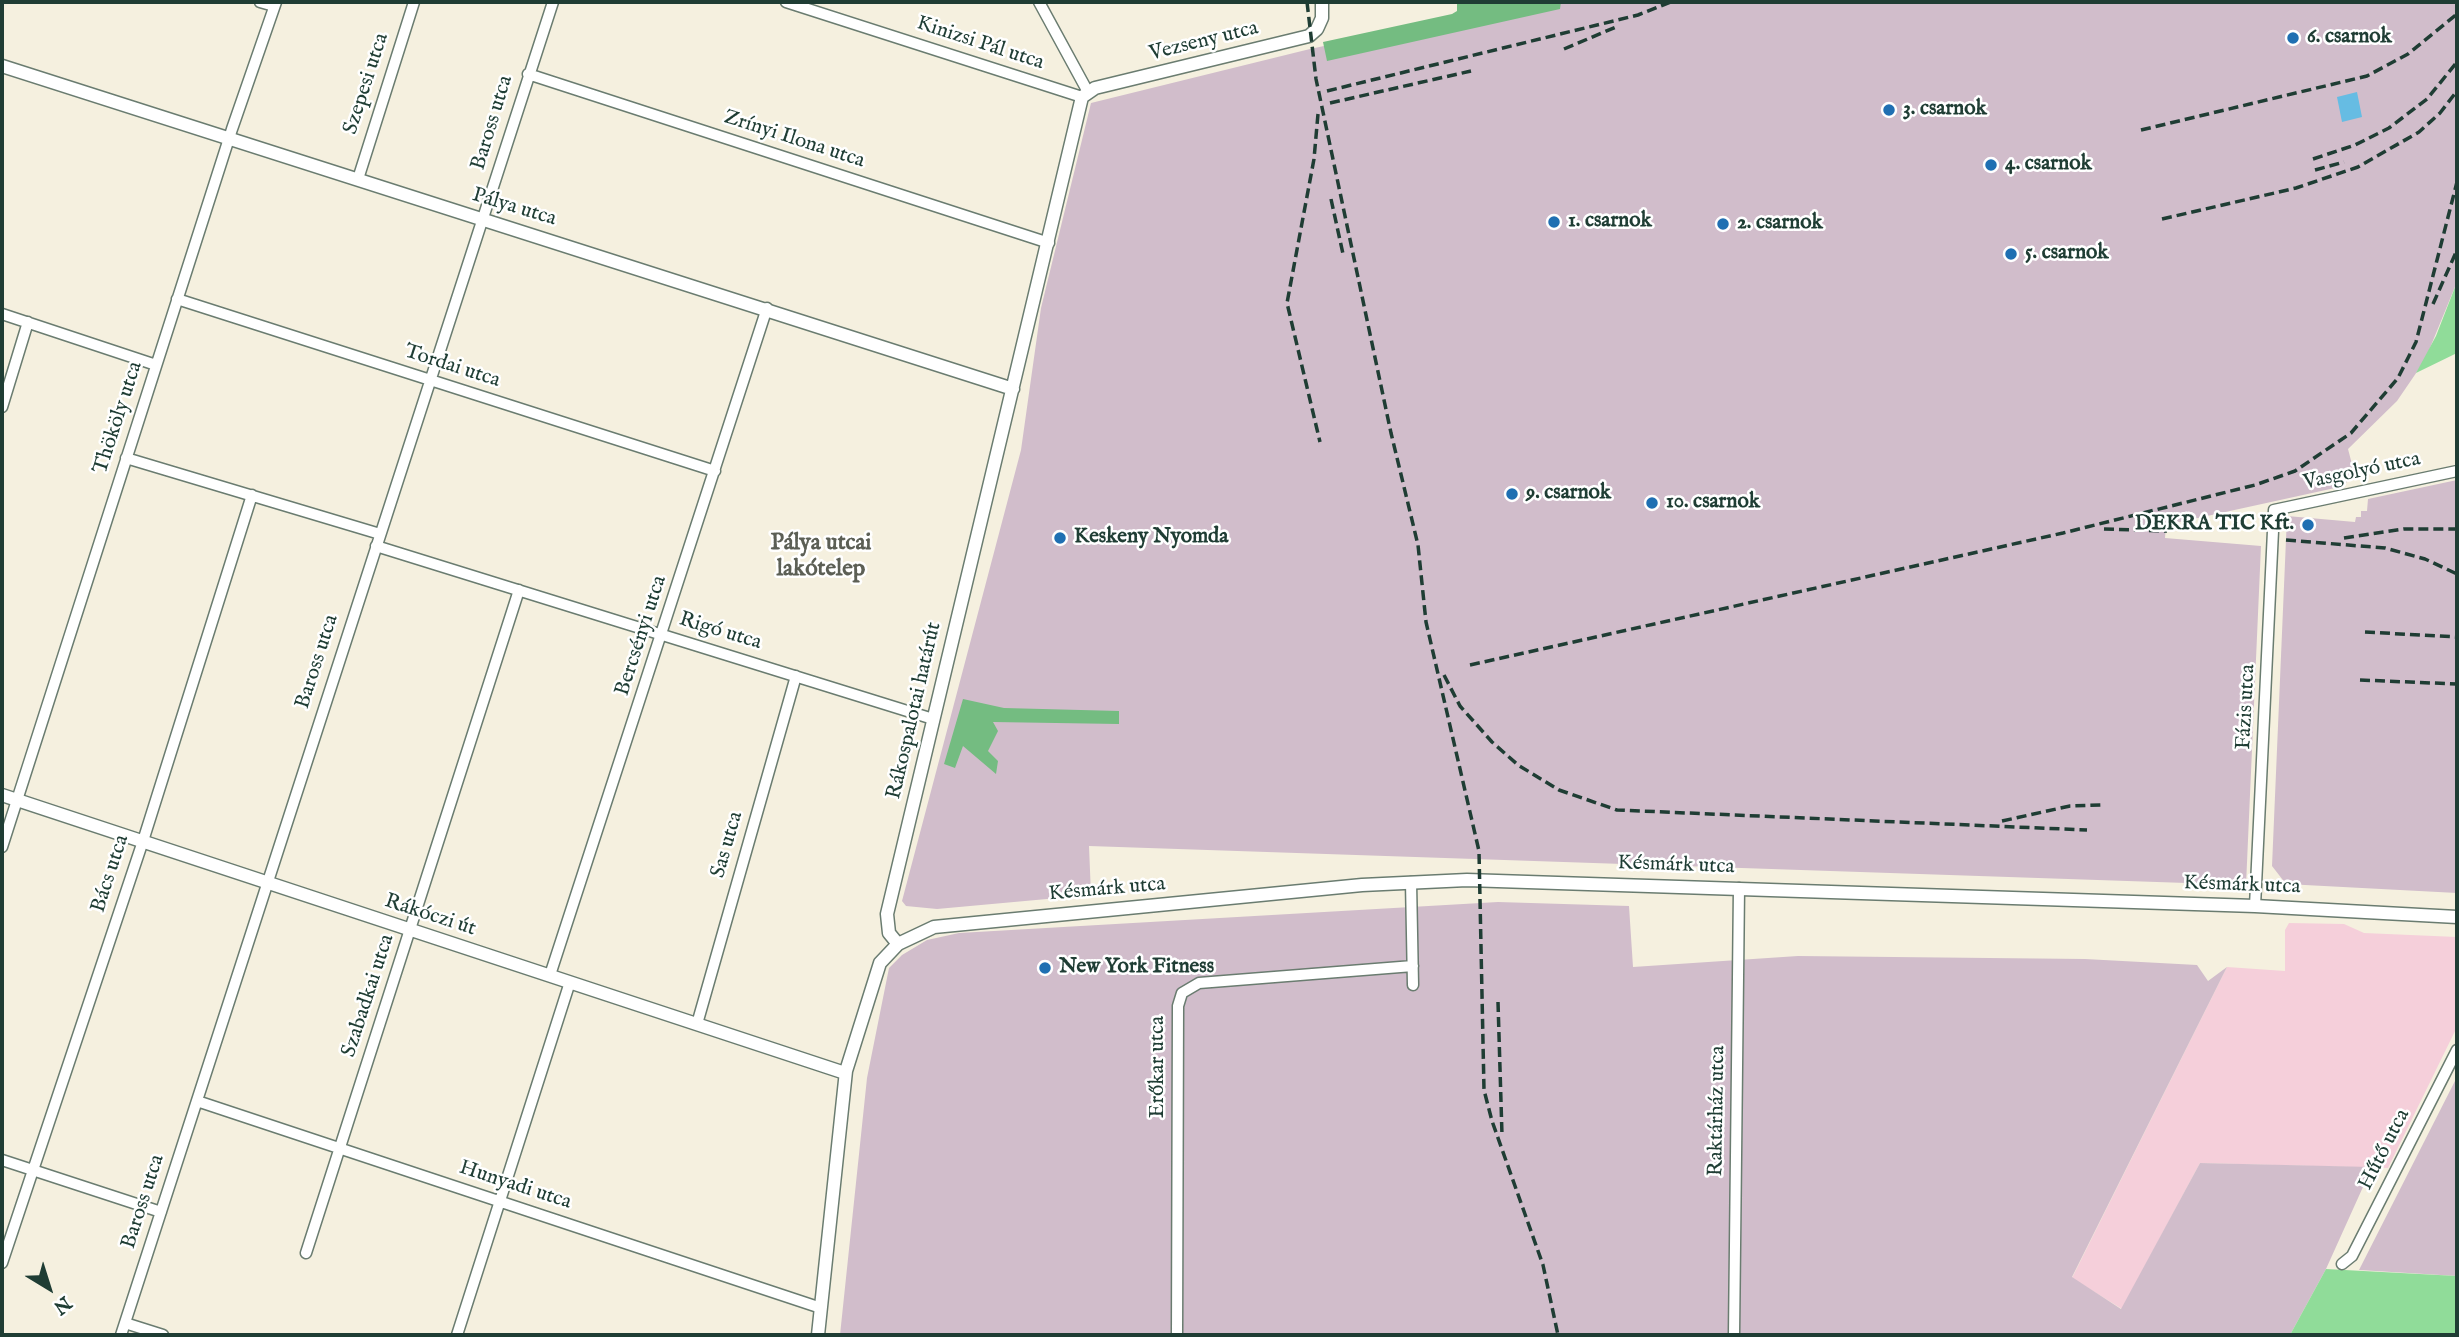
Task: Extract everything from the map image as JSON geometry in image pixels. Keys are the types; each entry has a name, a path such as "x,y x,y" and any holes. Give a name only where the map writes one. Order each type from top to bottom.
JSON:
{"street":[{"path":"260,2 275,4"},
{"name":"Szepesi utca","path":"358,178 414,2"},
{"name":"Baross utca","path":"121,1335 553,2"},
{"name":"Kinizsi Pál utca","path":"786,2 1085,94"},
{"path":"1039,2 1085,94"},
{"name":"Vezseny utca","path":"1085,94 1309,36 1317,29 1322,18 1322,2"},
{"name":"Thököly utca","path":"2,847 177,299 275,4"},
{"name":"Pálya utca","path":"2,66 767,308 1013,389"},
{"name":"Zrínyi Ilona utca","path":"528,74 1049,243"},
{"name":"Rákospalotai határút","path":"898,944 889,933 887,914 1001,430 1085,94"},
{"name":"Tordai utca","path":"177,299 715,471"},
{"name":"Bercsényi utca","path":"550,975 663,635 767,308"},
{"path":"2,314 156,365"},
{"path":"2,407 28,322"},
{"path":"127,458 380,534"},
{"name":"Vasgolyó utca","path":"2274,510 2457,471"},
{"name":"Bács utca","path":"2,1263 143,841 252,495"},
{"name":"Fázis utca","path":"2255,906 2274,510"},
{"name":"Rigó utca","path":"376,546 933,719"},
{"name":"Szabadkai utca","path":"306,1253 519,590"},
{"name":"Sas utca","path":"697,1024 796,676"},
{"name":"Rákóczi út","path":"2,795 845,1073"},
{"name":"Késmárk utca","path":"898,944 913,935 955,923 1411,882 1518,880 2255,906 2457,917"},
{"path":"1411,882 1413,985"},
{"name":"Raktárház utca","path":"1734,1335 1739,888"},
{"path":"2442,916 2457,923"},
{"path":"818,1335 845,1073 873,980 880,963 898,944"},
{"name":"Erőkar utca","path":"1177,1335 1178,1006 1182,993 1199,983 1413,965"},
{"path":"457,1335 570,982"},
{"name":"Hűtő utca","path":"2342,1264 2351,1256 2457,1050"},
{"name":"Hunyadi utca","path":"197,1101 821,1308"},
{"path":"2,1160 161,1212"},
{"path":"125,1323 163,1335"}],"shaded area":[{"path":"1529,2 2457,2 2457,282 2425,360 2397,401 2348,449 2354,472 2344,486 2166,525 2165,538 2261,546 2246,885 1089,846 1091,895 937,909 906,906 902,901 1021,450 1041,308 1091,103 1310,49"},
{"path":"2457,480 2457,893 2286,884 2272,866 2287,516 2355,522 2356,517 2361,517 2361,511 2367,511 2368,499"},
{"path":"1498,902 1629,906 1633,967 1798,956 2085,959 2197,965 2208,981 2227,967 2072,1277 2121,1309 2200,1163 2372,1167 2326,1269 2290,1335 840,1335 867,1078 889,968 902,955 927,940 959,933"},
{"path":"2289,923 2344,924 2364,933 2457,937 2457,1027 2388,1168 2200,1163 2122,1309 2072,1278 2227,967 2285,971 2285,930"},
{"path":"2457,1077 2457,1276 2359,1270"}],"green space":[{"path":"1457,2 1561,2 1560,9 1327,61 1323,42 1452,14 1457,11"},
{"path":"2457,282 2457,353 2416,373 2436,336"},
{"path":"963,699 1004,708 1119,711 1119,724 993,722 998,731 988,751 998,761 996,774 963,746 955,768 944,764"},
{"path":"2326,1269 2457,1276 2457,1335 2290,1335"}],"water":[{"path":"2357,92 2362,117 2342,122 2337,97"}],"railway":[{"path":"1307,2 1316,79 1391,433 1418,545 1426,622 1479,851 1484,1090 1492,1121 1543,1265 1558,1335"},
{"path":"1327,91 1638,15 1671,2"},
{"path":"2141,130 2367,76 2408,54 2457,14"},
{"path":"1564,49 1616,27"},
{"path":"2313,159 2355,145 2389,128 2427,99 2457,62"},
{"path":"1330,103 1471,71"},
{"path":"2162,219 2296,188 2358,167 2419,132 2440,113 2457,91"},
{"path":"1318,114 1314,159 1287,303 1320,442"},
{"path":"2315,170 2344,162"},
{"path":"1470,665 2063,533 2255,485 2295,471 2351,433 2398,378 2416,342 2457,182"},
{"path":"1331,199 1343,254"},
{"path":"2433,304 2457,250"},
{"path":"2104,529 2167,531"},
{"path":"2344,538 2404,529 2457,529"},
{"path":"2286,540 2385,548 2425,559 2457,574"},
{"path":"2365,632 2457,637"},
{"path":"1444,675 1460,706 1492,742 1518,765 1559,790 1617,810 2087,830"},
{"path":"2360,680 2457,684"},
{"path":"2002,821 2070,806 2102,805"},
{"path":"1498,1002 1502,1135"}],"place":[{"name":"6. csarnok","path":"2293,38"},
{"name":"3. csarnok","path":"1889,110"},
{"name":"4. csarnok","path":"1991,165"},
{"name":"1. csarnok","path":"1554,222"},
{"name":"2. csarnok","path":"1723,224"},
{"name":"5. csarnok","path":"2011,254"},
{"name":"9. csarnok","path":"1512,494"},
{"name":"10. csarnok","path":"1652,503"},
{"name":"DEKRA TIC Kft.","path":"2308,525"},
{"name":"Keskeny Nyomda","path":"1060,538"},
{"name":"New York Fitness","path":"1045,968"}],"district":[{"name":"Pálya utcai lakótelep","path":"821,557"}]}
